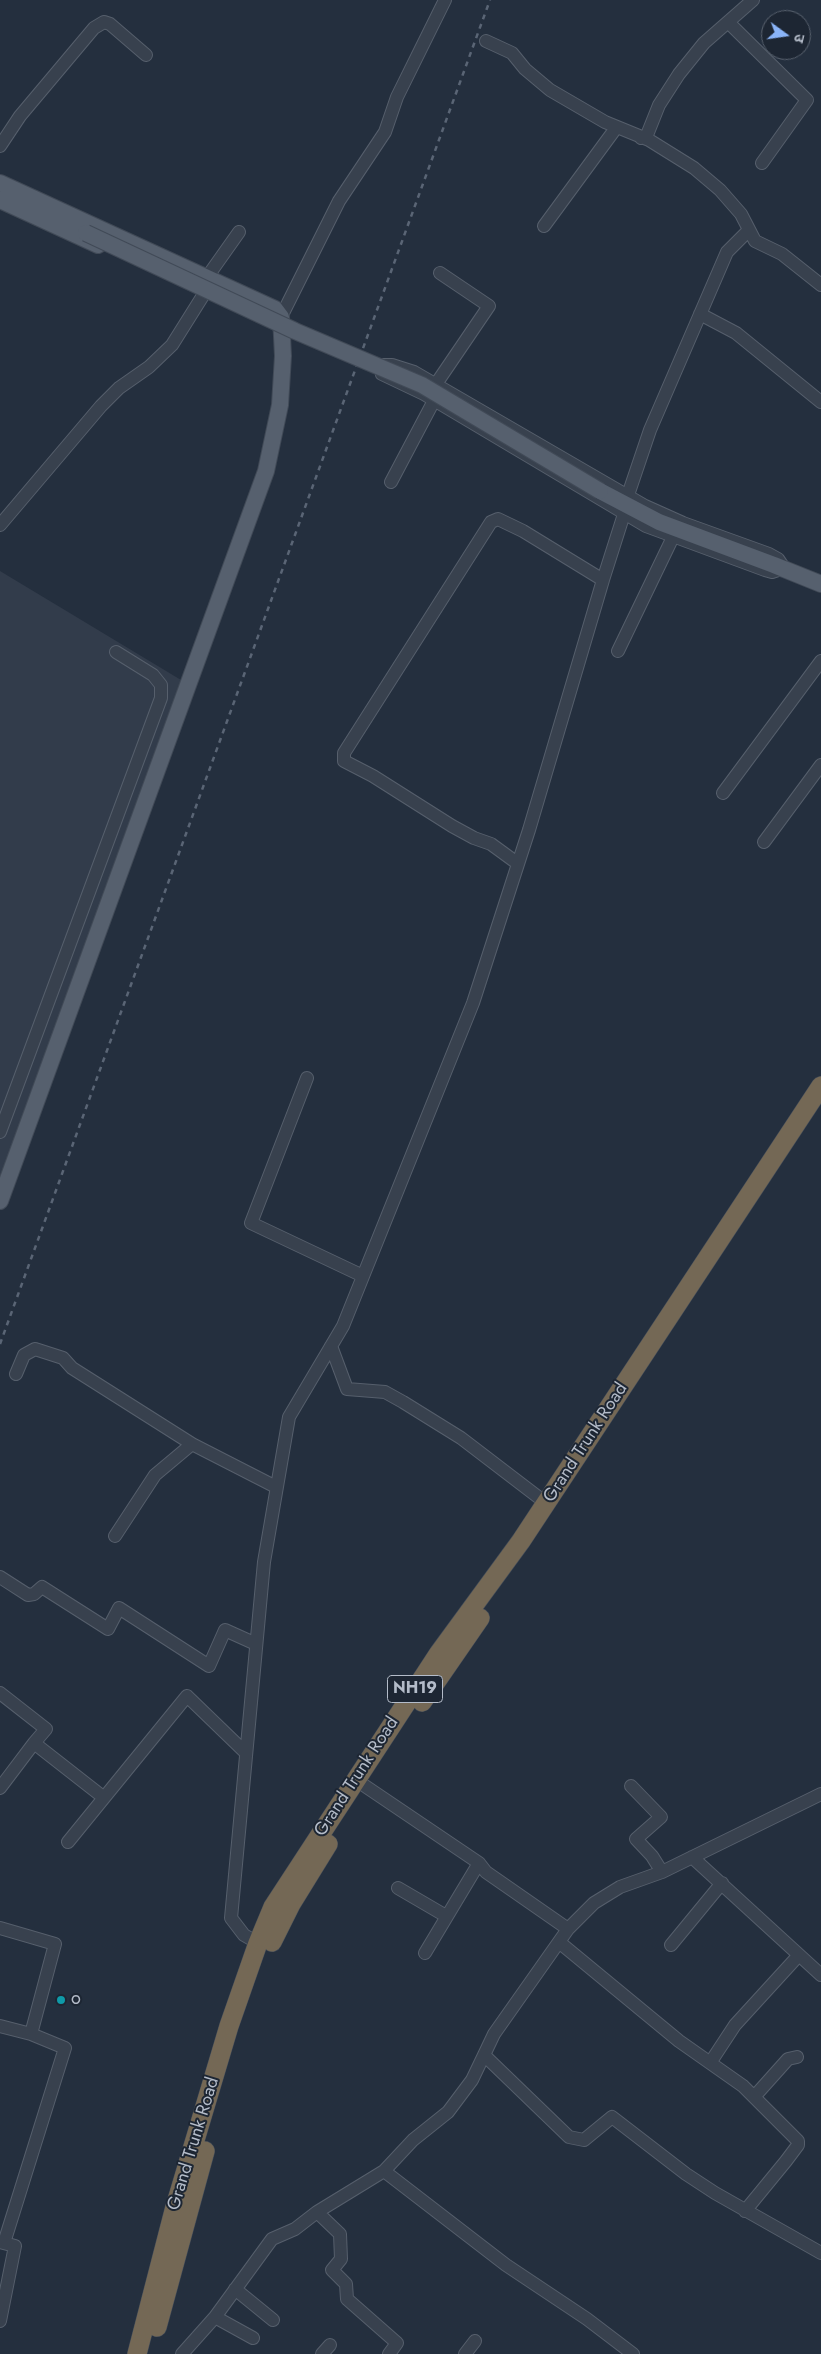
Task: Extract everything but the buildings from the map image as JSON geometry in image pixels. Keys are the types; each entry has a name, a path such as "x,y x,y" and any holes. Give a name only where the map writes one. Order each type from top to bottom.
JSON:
{"highway":[{"name":"Grand Trunk Road","path":"137,2354 178,2198 229,2026 258,1943 273,1907 439,1654 546,1503 821,1086"},
{"name":"Grand Trunk Road","path":"150,2354 236,2044 270,1947 291,1904 365,1786 551,1518 821,1108"}],"main road":[{"path":"0,183 206,286 266,325 282,339"},
{"path":"0,193 295,331 422,384 600,491 659,522 784,568 821,584"},
{"path":"0,200 206,286 275,309 281,318 283,356 280,405 266,471 0,1201"}],"street":[{"path":"281,318 339,201 385,132 397,97 445,0"},
{"path":"641,138 647,135 660,105 679,74 704,43 753,0"},
{"path":"0,146 20,116 94,28 104,22 110,24 146,55"},
{"path":"729,23 807,100 762,163"},
{"path":"486,41 512,53 525,69 550,90 616,128 649,140 694,168 720,190 741,214 755,241 782,254 821,285"},
{"path":"544,226 616,128"},
{"path":"628,495 650,430 727,252 749,230"},
{"path":"0,524 101,406 119,388 172,345 206,286 210,272 239,232"},
{"path":"391,482 435,400 439,385 488,306 440,273"},
{"path":"700,314 736,333 821,402"},
{"path":"384,365 392,365 414,372 439,385 644,506 683,523 769,554 778,559 784,568 772,572 646,526 435,400 382,374 384,365"},
{"path":"258,1943 244,1934 231,1918 264,1562 289,1417 343,1326 473,1003 624,514"},
{"path":"517,863 491,844 474,838 452,826 373,776 344,761 344,753 491,522 498,519 524,531 603,580"},
{"path":"618,651 673,536"},
{"path":"0,1132 161,698 161,685 153,675 116,652"},
{"path":"723,793 821,661"},
{"path":"764,842 821,765"},
{"path":"307,1078 251,1223 363,1276"},
{"path":"331,1346 347,1389 385,1392 403,1402 461,1438 546,1503"},
{"path":"16,1374 24,1355 36,1349 63,1358 72,1368 192,1444 276,1487"},
{"path":"115,1536 155,1475 192,1444"},
{"path":"0,1577 28,1595 34,1594 42,1586 108,1629 120,1608 209,1666 225,1630 256,1644"},
{"path":"0,1788 46,1729 1,1696"},
{"path":"68,1842 187,1696 246,1753"},
{"path":"34,1743 103,1797"},
{"path":"365,1786 479,1863 486,1872 568,1929"},
{"path":"631,1786 661,1817 636,1839 652,1856 662,1872"},
{"path":"182,2354 215,2317 272,2240 295,2229 317,2212 384,2171 413,2140 448,2112 472,2080 494,2034 568,1929 594,1903 620,1887 662,1872 821,1794"},
{"path":"692,1857 821,1975"},
{"path":"425,1953 479,1863"},
{"path":"671,1945 722,1883"},
{"path":"398,1888 446,1916"},
{"path":"0,1928 55,1944 31,2034"},
{"path":"559,1942 679,2041 742,2086 798,2141 798,2145 745,2211"},
{"path":"710,2063 735,2025 799,1955"},
{"path":"0,2026 31,2034 65,2048 2,2242 15,2246 0,2320"},
{"path":"484,2055 569,2137 584,2140 612,2117 686,2174 745,2211 821,2253"},
{"path":"754,2097 788,2059 796,2057"},
{"path":"384,2171 506,2265 634,2354"},
{"path":"317,2212 340,2234 341,2259 332,2270 346,2284 347,2299 397,2342 389,2354"},
{"path":"236,2290 273,2320"},
{"path":"215,2317 253,2338"},
{"path":"465,2354 475,2340"}],"shaded area":[{"path":"0,571 186,683 0,1190"}],"railway":[{"path":"0,1344 490,0"}],"place":[{"name":"o","path":"61,2000"}]}
